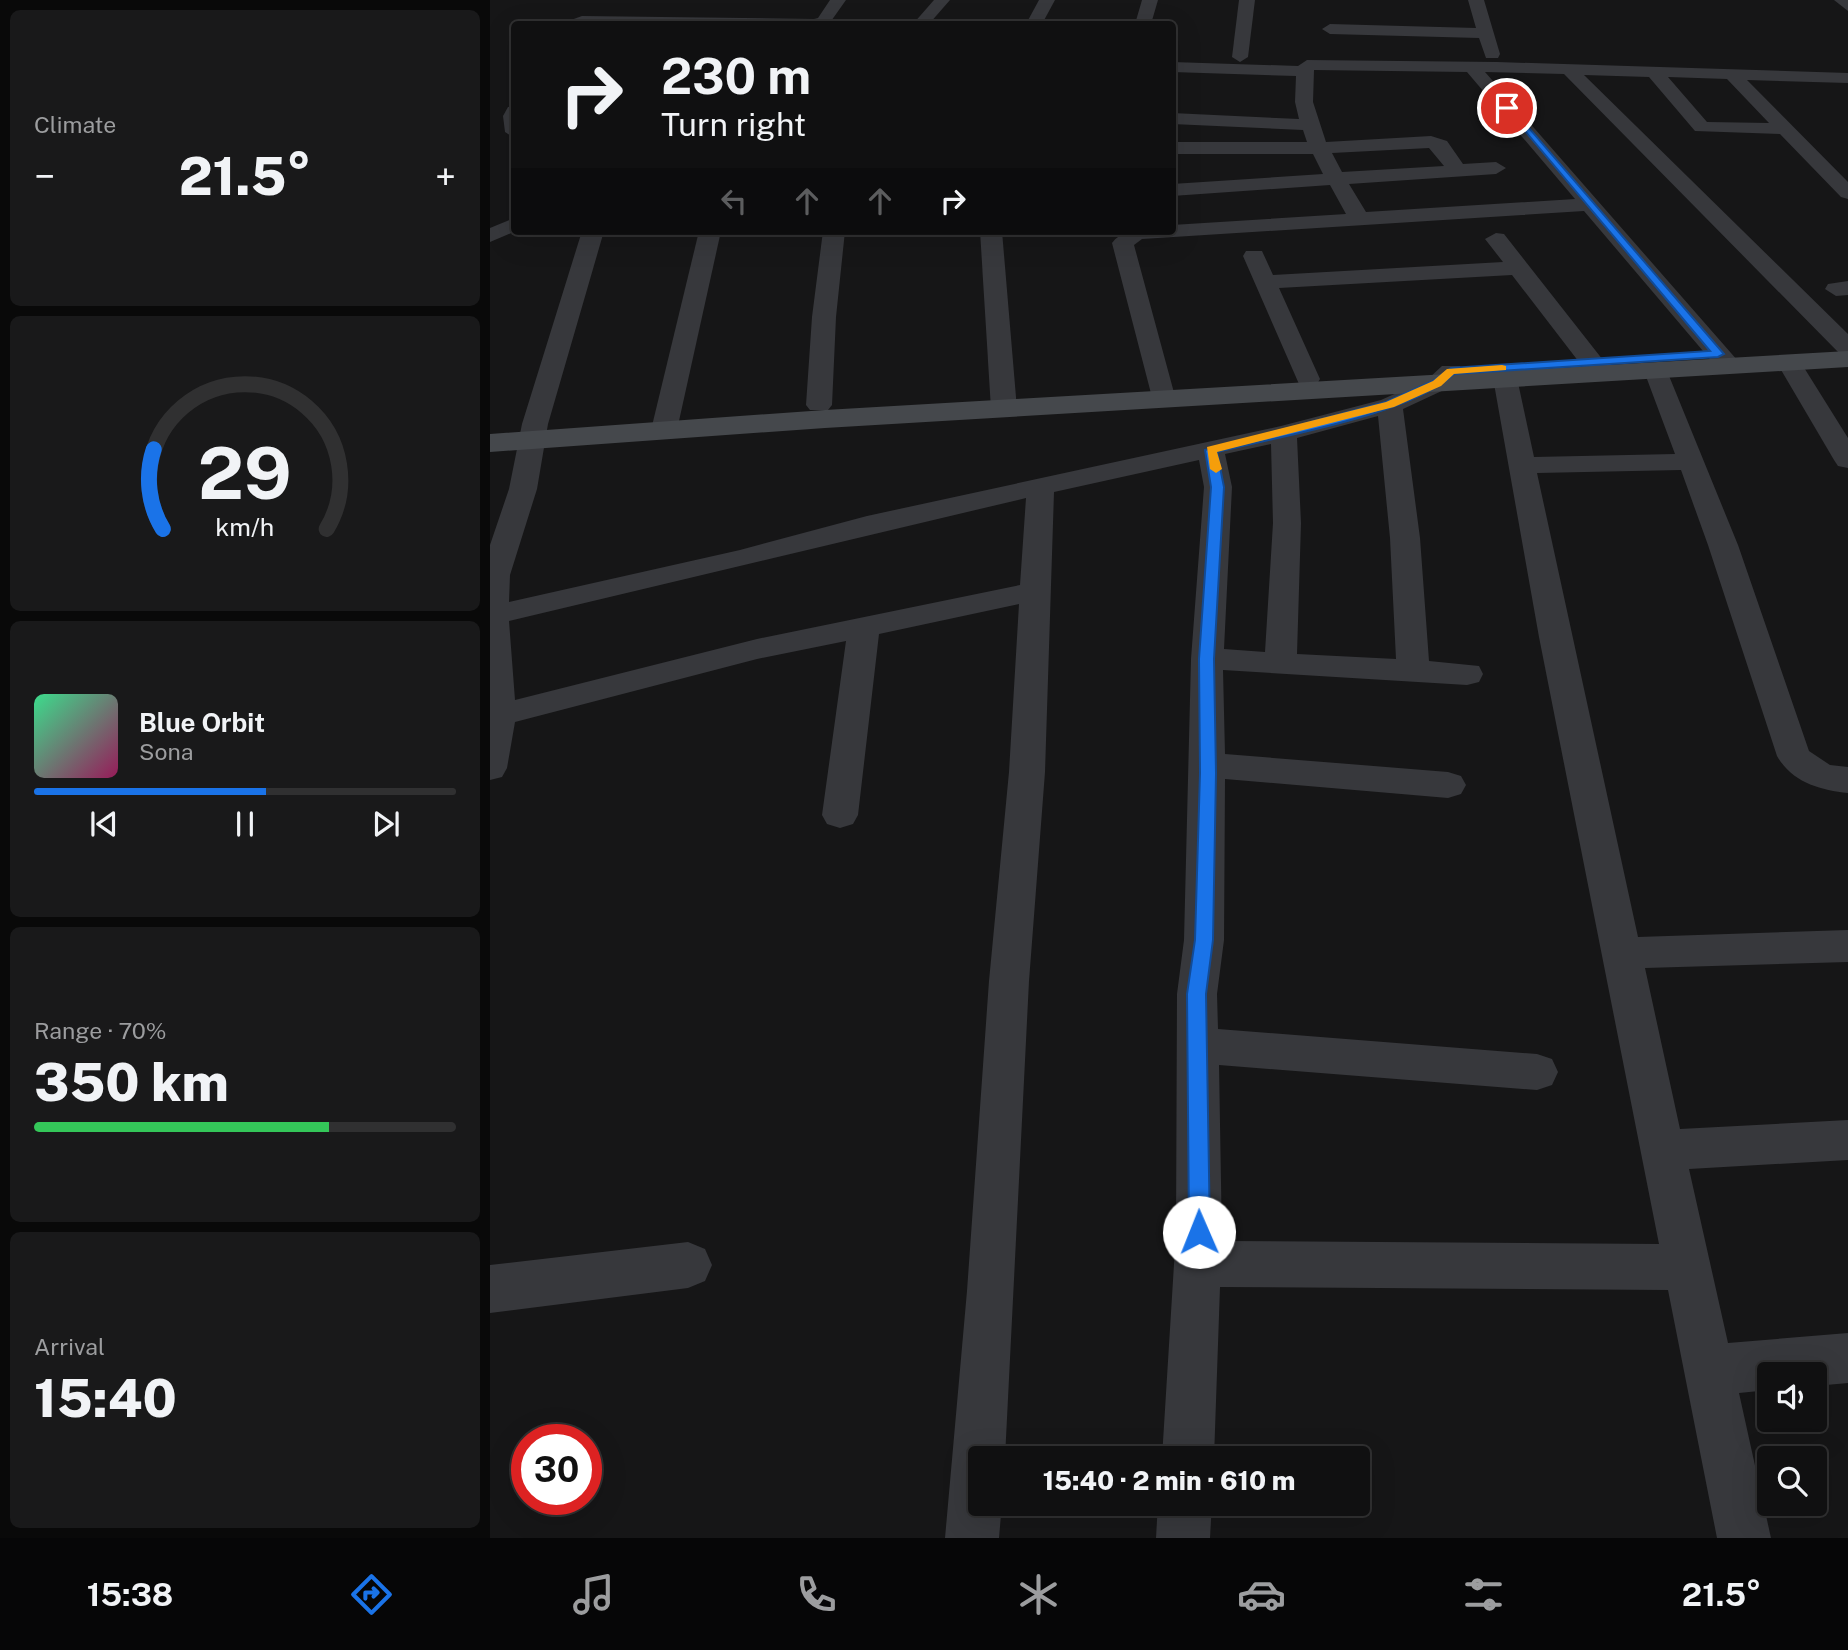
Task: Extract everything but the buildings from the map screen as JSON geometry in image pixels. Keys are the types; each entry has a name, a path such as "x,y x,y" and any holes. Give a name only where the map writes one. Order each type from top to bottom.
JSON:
{"main road":[{"path":"490,443 534,433 667,423 1723,360 1848,350"},
{"path":"1162,393 1308,379 1505,378 1596,367 1656,371 1723,360 1789,363 1848,350"},
{"path":"667,423 819,405 1004,402"},
{"path":"490,427 534,433"}],"street":[{"path":"822,21 838,0"},
{"path":"924,21 942,0"},
{"path":"1036,21 1047,0"},
{"path":"1144,21 1150,0"},
{"path":"1240,57 1247,0"},
{"path":"1476,0 1497,67"},
{"path":"1842,0 1848,6"},
{"path":"617,21 631,7"},
{"path":"741,21 752,8"},
{"path":"1329,46 1331,10"},
{"path":"1405,31 1406,10"},
{"path":"1359,218 1319,148 1311,125 1295,95 1307,65 1329,46 1405,31 1486,33"},
{"path":"1329,46 1472,67 1848,78"},
{"path":"1176,66 1304,71"},
{"path":"1472,67 1723,360"},
{"path":"1569,69 1848,350"},
{"path":"1654,72 1702,127 1785,129"},
{"path":"1732,75 1848,193"},
{"path":"490,116 511,120"},
{"path":"1176,118 1311,125"},
{"path":"1176,148 1319,148 1431,142 1440,145 1457,170"},
{"path":"1815,160 1848,159"},
{"path":"1176,190 1496,167"},
{"path":"1176,231 1591,204"},
{"path":"490,236 511,226"},
{"path":"490,768 499,715 491,616 500,519 523,489 534,433 592,235"},
{"path":"667,423 709,235"},
{"path":"819,405 824,317 834,235"},
{"path":"991,235 1004,402"},
{"path":"1120,237 1162,393"},
{"path":"1496,239 1596,367"},
{"path":"1254,256 1308,379"},
{"path":"1266,282 1516,268"},
{"path":"1789,363 1848,460"},
{"path":"1656,371 1691,462 1794,756 1806,769 1824,778 1848,780"},
{"path":"491,616 745,558 867,525 1284,433 1390,405 1444,377"},
{"path":"1505,378 1744,1538"},
{"path":"1390,405 1405,538 1413,671"},
{"path":"1281,663 1287,523 1284,433"},
{"path":"1189,1446 1198,1264 1197,994 1204,940 1208,765 1207,659 1217,487 1211,450"},
{"path":"1521,465 1691,462"},
{"path":"972,1538 1027,772 1040,488"},
{"path":"499,715 757,649 1034,593"},
{"path":"840,815 864,627"},
{"path":"1207,659 1467,674"},
{"path":"1208,765 1448,785"},
{"path":"1623,953 1848,946"},
{"path":"1197,1045 1537,1072"},
{"path":"1664,1150 1848,1140"},
{"path":"1198,1264 1688,1267"},
{"path":"490,1289 688,1265"},
{"path":"1709,1370 1848,1358"},
{"path":"1183,1538 1184,1516"}],"slow traffic":[{"path":"1216,469 1211,450 1390,405 1437,384 1451,371 1502,368"}],"route":[{"path":"1199,1232 1197,994 1204,940 1208,773 1207,659 1217,487 1211,450 1390,405 1437,384 1451,371 1718,354 1507,108"}]}
